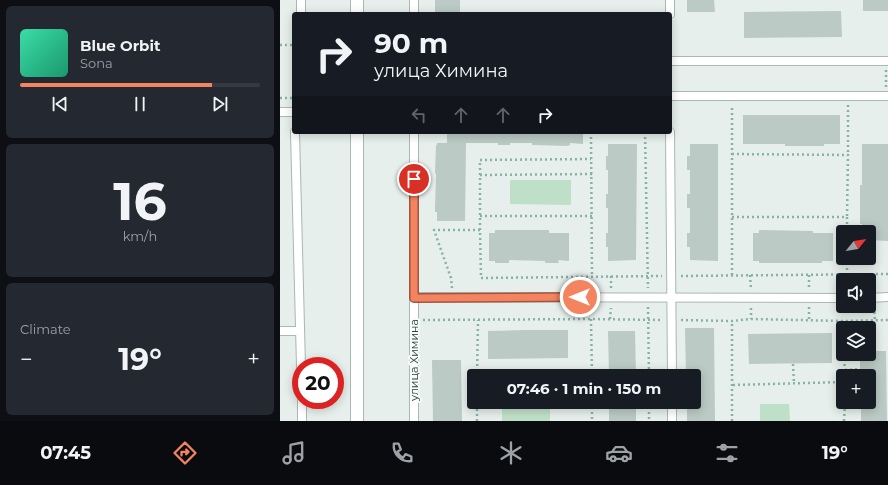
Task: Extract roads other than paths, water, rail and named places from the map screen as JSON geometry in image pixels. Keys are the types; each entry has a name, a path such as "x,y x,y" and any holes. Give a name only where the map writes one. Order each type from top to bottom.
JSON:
{"street":[{"path":"357,0 357,12"},
{"path":"357,134 357,421"}],"lane":[{"path":"301,0 301,12"},
{"path":"414,0 414,12"},
{"path":"670,0 670,12"},
{"path":"672,61 887,61"},
{"path":"672,96 887,96"},
{"path":"280,112 292,112"},
{"path":"295,134 301,357"},
{"name":"улица Химина","path":"414,134 414,421"},
{"path":"670,134 672,369"},
{"path":"414,298 836,298"},
{"path":"876,298 888,298"},
{"path":"280,331 300,331"},
{"path":"302,409 302,421"},
{"path":"672,409 672,421"}]}
